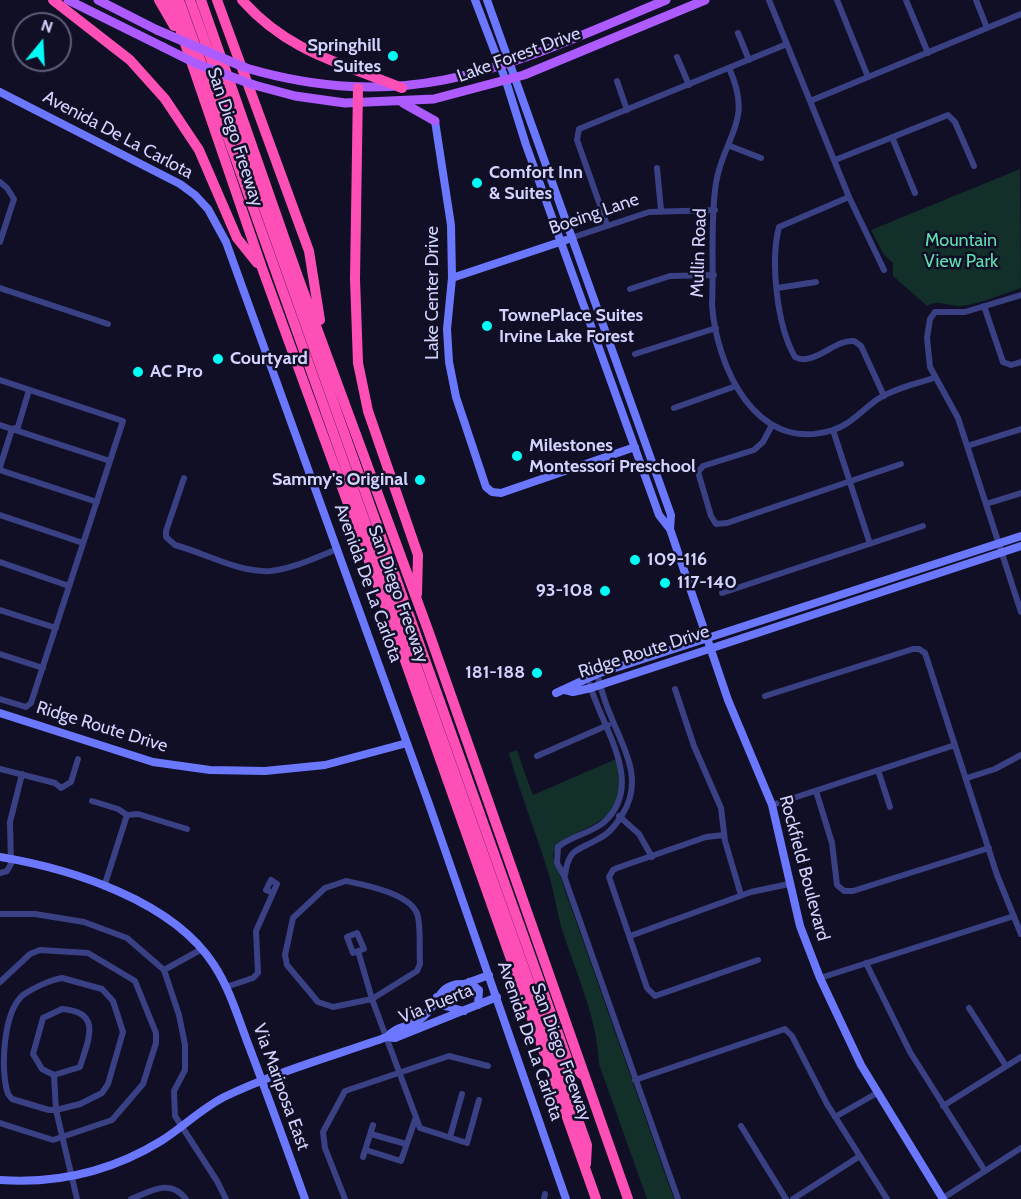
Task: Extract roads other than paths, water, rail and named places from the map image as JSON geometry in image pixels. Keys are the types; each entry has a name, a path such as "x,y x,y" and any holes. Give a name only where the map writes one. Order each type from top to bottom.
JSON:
{"highway":[{"path":"53,0 130,60 165,99 199,150 237,238 261,268"},
{"path":"159,0 189,52"},
{"name":"San Diego Freeway","path":"170,0 261,268 405,660 596,1199"},
{"path":"179,0 587,1145 586,1170"},
{"path":"190,0 569,1064 583,1075"},
{"name":"San Diego Freeway","path":"201,0 324,347 417,600 628,1199"},
{"path":"217,0 309,251 324,347"},
{"path":"242,0 275,31 311,54 402,88"},
{"path":"358,88 355,279 358,363 368,411 418,555 417,600"}],"main road":[{"name":"Lake Forest Drive","path":"68,0 197,64 255,85 313,99 358,103 401,102 452,96 511,79 705,0"},
{"name":"Lake Forest Drive","path":"98,0 157,30 246,68 287,78 358,88 402,88 439,83 511,63 666,0"},
{"name":"Rockfield Boulevard","path":"475,0 500,66 511,79 571,238 671,515 670,529"},
{"name":"Rockfield Boulevard","path":"487,0 511,63 511,79 561,242 659,515 670,529 709,638 728,700 772,805 789,884 820,978 846,1036 877,1093 943,1198"},
{"name":"Avenida De La Carlota","path":"0,92 180,184 208,209 226,242 407,743 566,1199"},
{"path":"401,102 435,121"},
{"name":"Lake Center Drive","path":"435,121 451,225 452,278 447,329 452,379 483,481 492,492 501,493 635,447"},
{"name":"Boeing Lane","path":"452,278 571,238"},
{"path":"635,447 648,452"},
{"name":"Ridge Route Drive","path":"1021,536 1001,548 712,648 591,688 573,692 560,691 587,677 709,638 1001,548 1021,546"},
{"name":"Ridge Route Drive","path":"0,713 153,762 210,770 265,771 325,765 407,743"},
{"name":"Via Mariposa East","path":"0,857 53,869 104,887 151,908 176,924 202,949 226,987 305,1199"},
{"name":"Via Puerta","path":"387,1037 393,1030 419,1021 430,1010 441,991 489,975"},
{"path":"466,983 480,990 478,1005"},
{"name":"Via Puerta","path":"0,1180 71,1176 125,1160 224,1098 262,1081 387,1037 395,1038 497,997"},
{"path":"437,999 441,1005 464,1011"}],"street":[{"path":"769,0 849,197 884,270"},
{"path":"837,0 868,77"},
{"path":"906,0 928,53"},
{"path":"976,0 987,28"},
{"path":"810,101 1021,14"},
{"path":"738,33 749,60"},
{"path":"607,225 577,132 787,44"},
{"path":"677,57 689,85"},
{"name":"Mullin Road","path":"729,68 740,108 730,146 716,184 712,304 716,328 736,386 745,404 772,425"},
{"path":"617,81 627,110"},
{"path":"835,160 948,116 955,122 974,166"},
{"path":"892,137 915,193"},
{"path":"730,146 761,158"},
{"path":"657,168 661,210"},
{"path":"0,182 11,192 14,200 0,242"},
{"path":"849,197 779,227 777,307 783,332 793,354 799,359 807,359 847,341 854,341 861,346 884,396"},
{"name":"Boeing Lane","path":"571,238 661,210 715,210"},
{"path":"630,289 670,276 714,275"},
{"path":"777,288 816,282"},
{"path":"0,288 108,324"},
{"path":"1021,295 965,312 939,311 932,315 926,349 934,378 958,418 1021,612"},
{"path":"984,306 1001,358 1006,364 1021,362"},
{"path":"635,354 716,328"},
{"path":"901,464 850,483 716,525 711,516 698,472 703,466 758,448 772,425 793,433 833,430 884,396 934,378"},
{"path":"0,380 123,420 43,668 28,707 0,699"},
{"path":"674,408 736,386"},
{"path":"12,429 18,427 29,390"},
{"path":"0,424 110,461"},
{"path":"12,429 0,468 97,502"},
{"path":"968,446 1021,429"},
{"path":"833,430 870,544"},
{"path":"184,478 166,531 166,537 175,545 250,569 270,571 338,549"},
{"path":"986,504 1021,493"},
{"path":"0,515 83,543"},
{"path":"722,593 922,526"},
{"path":"0,562 69,586"},
{"path":"0,610 56,628"},
{"path":"765,696 917,648 928,656 989,848 1021,934"},
{"path":"0,654 43,668"},
{"path":"564,876 571,854 576,849 600,838 620,817 630,799 633,773 626,748 614,723 597,674"},
{"path":"587,677 604,727 620,760 621,793 613,812 596,828 558,847 557,863 564,876 678,1199"},
{"path":"675,688 694,746 716,794 724,836 741,895"},
{"path":"537,756 614,723"},
{"path":"772,805 955,745"},
{"path":"968,778 995,769 1021,755"},
{"path":"0,768 64,788 71,782 78,759"},
{"path":"878,770 890,807"},
{"path":"0,873 10,868 10,822 22,774"},
{"path":"816,791 832,843 837,885 841,890 853,891 989,848"},
{"path":"92,801 118,809 127,815 138,814 187,829"},
{"path":"613,812 639,834 652,857"},
{"path":"104,887 127,815"},
{"path":"724,836 706,837 610,873 647,988 655,996 758,960"},
{"name":"Via Puerta","path":"346,881 382,888 413,908 418,915 417,971 372,999 333,1007 325,1005 318,1002 287,965 285,955 293,918 333,884 346,881"},
{"path":"630,936 741,895 789,884"},
{"path":"226,987 254,978 258,973 256,931 273,893"},
{"path":"0,914 35,914 84,922 127,939 164,970 179,1015 184,1045 185,1070 174,1091 175,1116 226,1199"},
{"path":"820,978 1014,916"},
{"path":"0,982 30,954 47,949 88,953 99,957 135,981 156,1033 156,1043 139,1091 112,1120 62,1139 53,1140 0,1123"},
{"path":"164,970 202,949"},
{"name":"Via Puerta","path":"358,951 372,999 387,1037"},
{"path":"866,963 898,1030 985,1171"},
{"path":"62,978 102,990 110,996 123,1032 108,1084 102,1093 73,1107 56,1110 21,1102 8,1094 3,1048 16,1004 24,995 62,978"},
{"path":"969,1008 1006,1066"},
{"path":"62,1009 82,1014 88,1021 91,1031 80,1067 54,1075 42,1069 33,1059 41,1022 46,1016 62,1009"},
{"path":"636,1080 785,1029 792,1036 835,1117 886,1199"},
{"path":"387,1037 420,1128 467,1143 479,1100"},
{"path":"345,1199 325,1148 322,1132 345,1091 449,1056 488,1066"},
{"path":"943,1106 1021,1057"},
{"path":"54,1075 56,1110 77,1199"},
{"path":"835,1117 877,1093"},
{"path":"450,1137 462,1094"},
{"path":"373,1125 364,1153 401,1161 416,1117"},
{"path":"741,1126 786,1199"},
{"path":"370,1134 406,1144"},
{"path":"943,1198 1021,1148"},
{"path":"793,1199 860,1156"},
{"path":"131,1199 160,1186 170,1186 180,1191 186,1199"}],"place":[{"name":"Springhill Suites","path":"393,56"},
{"name":"Comfort Inn & Suites","path":"477,183"},
{"name":"TownePlace Suites Irvine Lake Forest","path":"487,326"},
{"name":"Courtyard","path":"218,359"},
{"name":"AC Pro","path":"138,372"},
{"name":"Milestones Montessori Preschool","path":"517,456"},
{"name":"Sammy's Original","path":"420,480"},
{"name":"109-116","path":"635,560"},
{"name":"117-140","path":"665,583"},
{"name":"93-108","path":"605,591"},
{"name":"181-188","path":"537,673"}],"park label":[{"name":"Mountain View Park","path":"961,251"}]}
